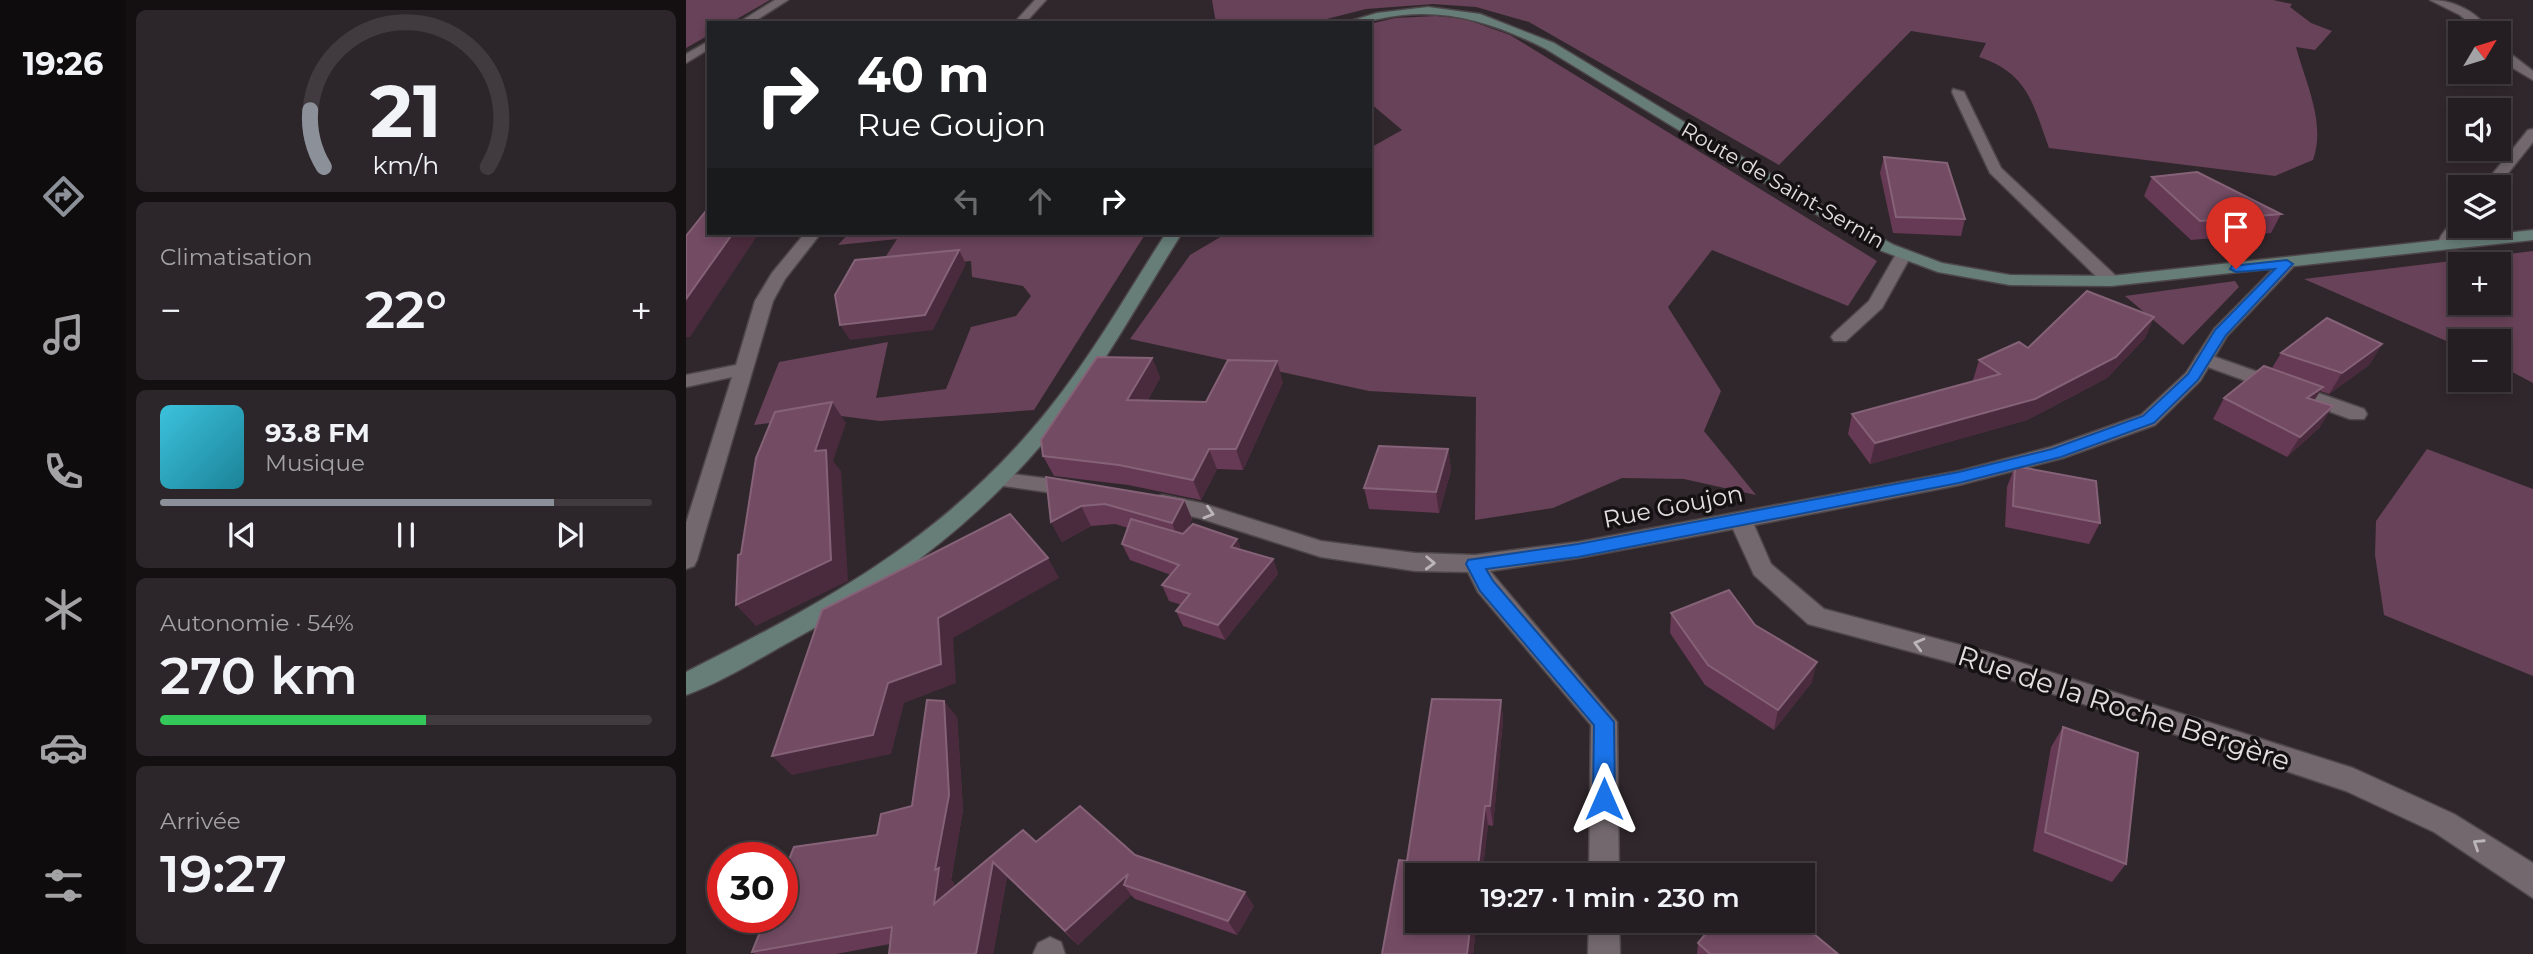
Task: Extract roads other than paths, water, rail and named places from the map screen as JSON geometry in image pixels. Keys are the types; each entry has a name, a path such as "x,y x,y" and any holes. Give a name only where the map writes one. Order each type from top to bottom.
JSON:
{"street":[{"path":"746,21 783,0"},
{"path":"1021,21 1041,0"},
{"path":"2435,0 2446,2 2474,21"},
{"name":"Route de Saint-Sernin","path":"1358,21 1410,10 1457,12 1510,26 1550,46 1831,217 1904,254 1938,267 2010,280 2111,281 2287,264 2533,235"},
{"path":"686,59 707,45"},
{"path":"2511,62 2533,76"},
{"path":"1958,92 1995,170 2111,281"},
{"path":"2499,175 2533,133"},
{"path":"686,560 764,301 778,276 811,235"},
{"path":"686,684 784,634 870,582 936,536 997,479 1071,393 1173,235"},
{"path":"2444,244 2449,238"},
{"path":"1840,337 1876,304 1892,280 1904,254"},
{"name":"Rue Goujon","path":"1140,498 1201,511 1321,549 1415,562 1475,564 1578,551 1959,478 2056,453 2148,420 2193,377 2220,332 2287,264"},
{"path":"2204,359 2357,414"},
{"path":"686,381 743,369"},
{"path":"997,479 1102,492"},
{"name":"Rue de la Roche Bergère","path":"1740,519 1762,569 1816,617 1987,662 2353,781 2444,823 2525,875 2533,883"},
{"path":"1475,564 1486,586 1604,722 1604,863"},
{"path":"1604,933 1604,954"}]}
